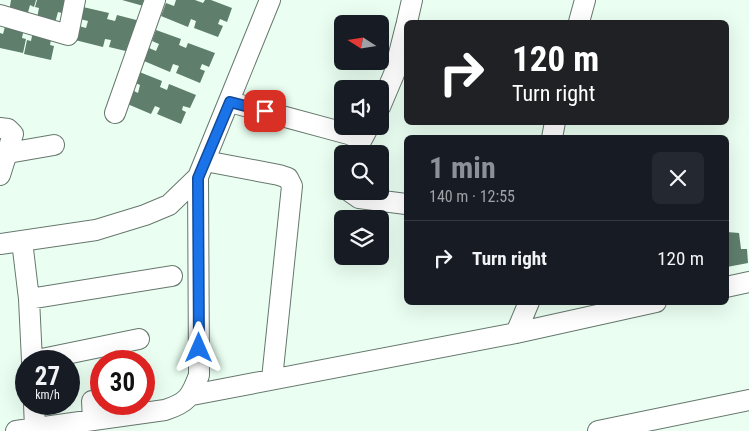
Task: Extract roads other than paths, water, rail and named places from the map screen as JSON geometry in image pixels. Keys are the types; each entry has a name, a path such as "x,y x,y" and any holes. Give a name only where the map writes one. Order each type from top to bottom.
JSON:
{"street":[{"path":"0,15 68,35 75,0"},
{"path":"115,113 155,0"},
{"path":"0,244 96,230 169,205 202,170 270,0"},
{"path":"408,20 412,0"},
{"path":"580,20 585,0"},
{"path":"591,20 596,0"},
{"path":"389,86 404,36"},
{"path":"230,102 358,138"},
{"path":"0,128 8,129 13,134 0,175"},
{"path":"8,153 54,146"},
{"path":"202,170 279,175 288,178 292,186 272,379"},
{"path":"25,429 92,410 165,410 181,405 192,395 200,375 202,170"},
{"path":"375,200 404,204"},
{"path":"22,241 29,299 31,350"},
{"path":"29,299 172,276"},
{"path":"729,286 749,282"},
{"path":"516,333 528,305"},
{"path":"192,395 516,333 642,305"},
{"path":"80,351 140,338"},
{"path":"598,431 749,400"},
{"path":"665,431 749,412"},
{"path":"25,429 30,415"}]}
